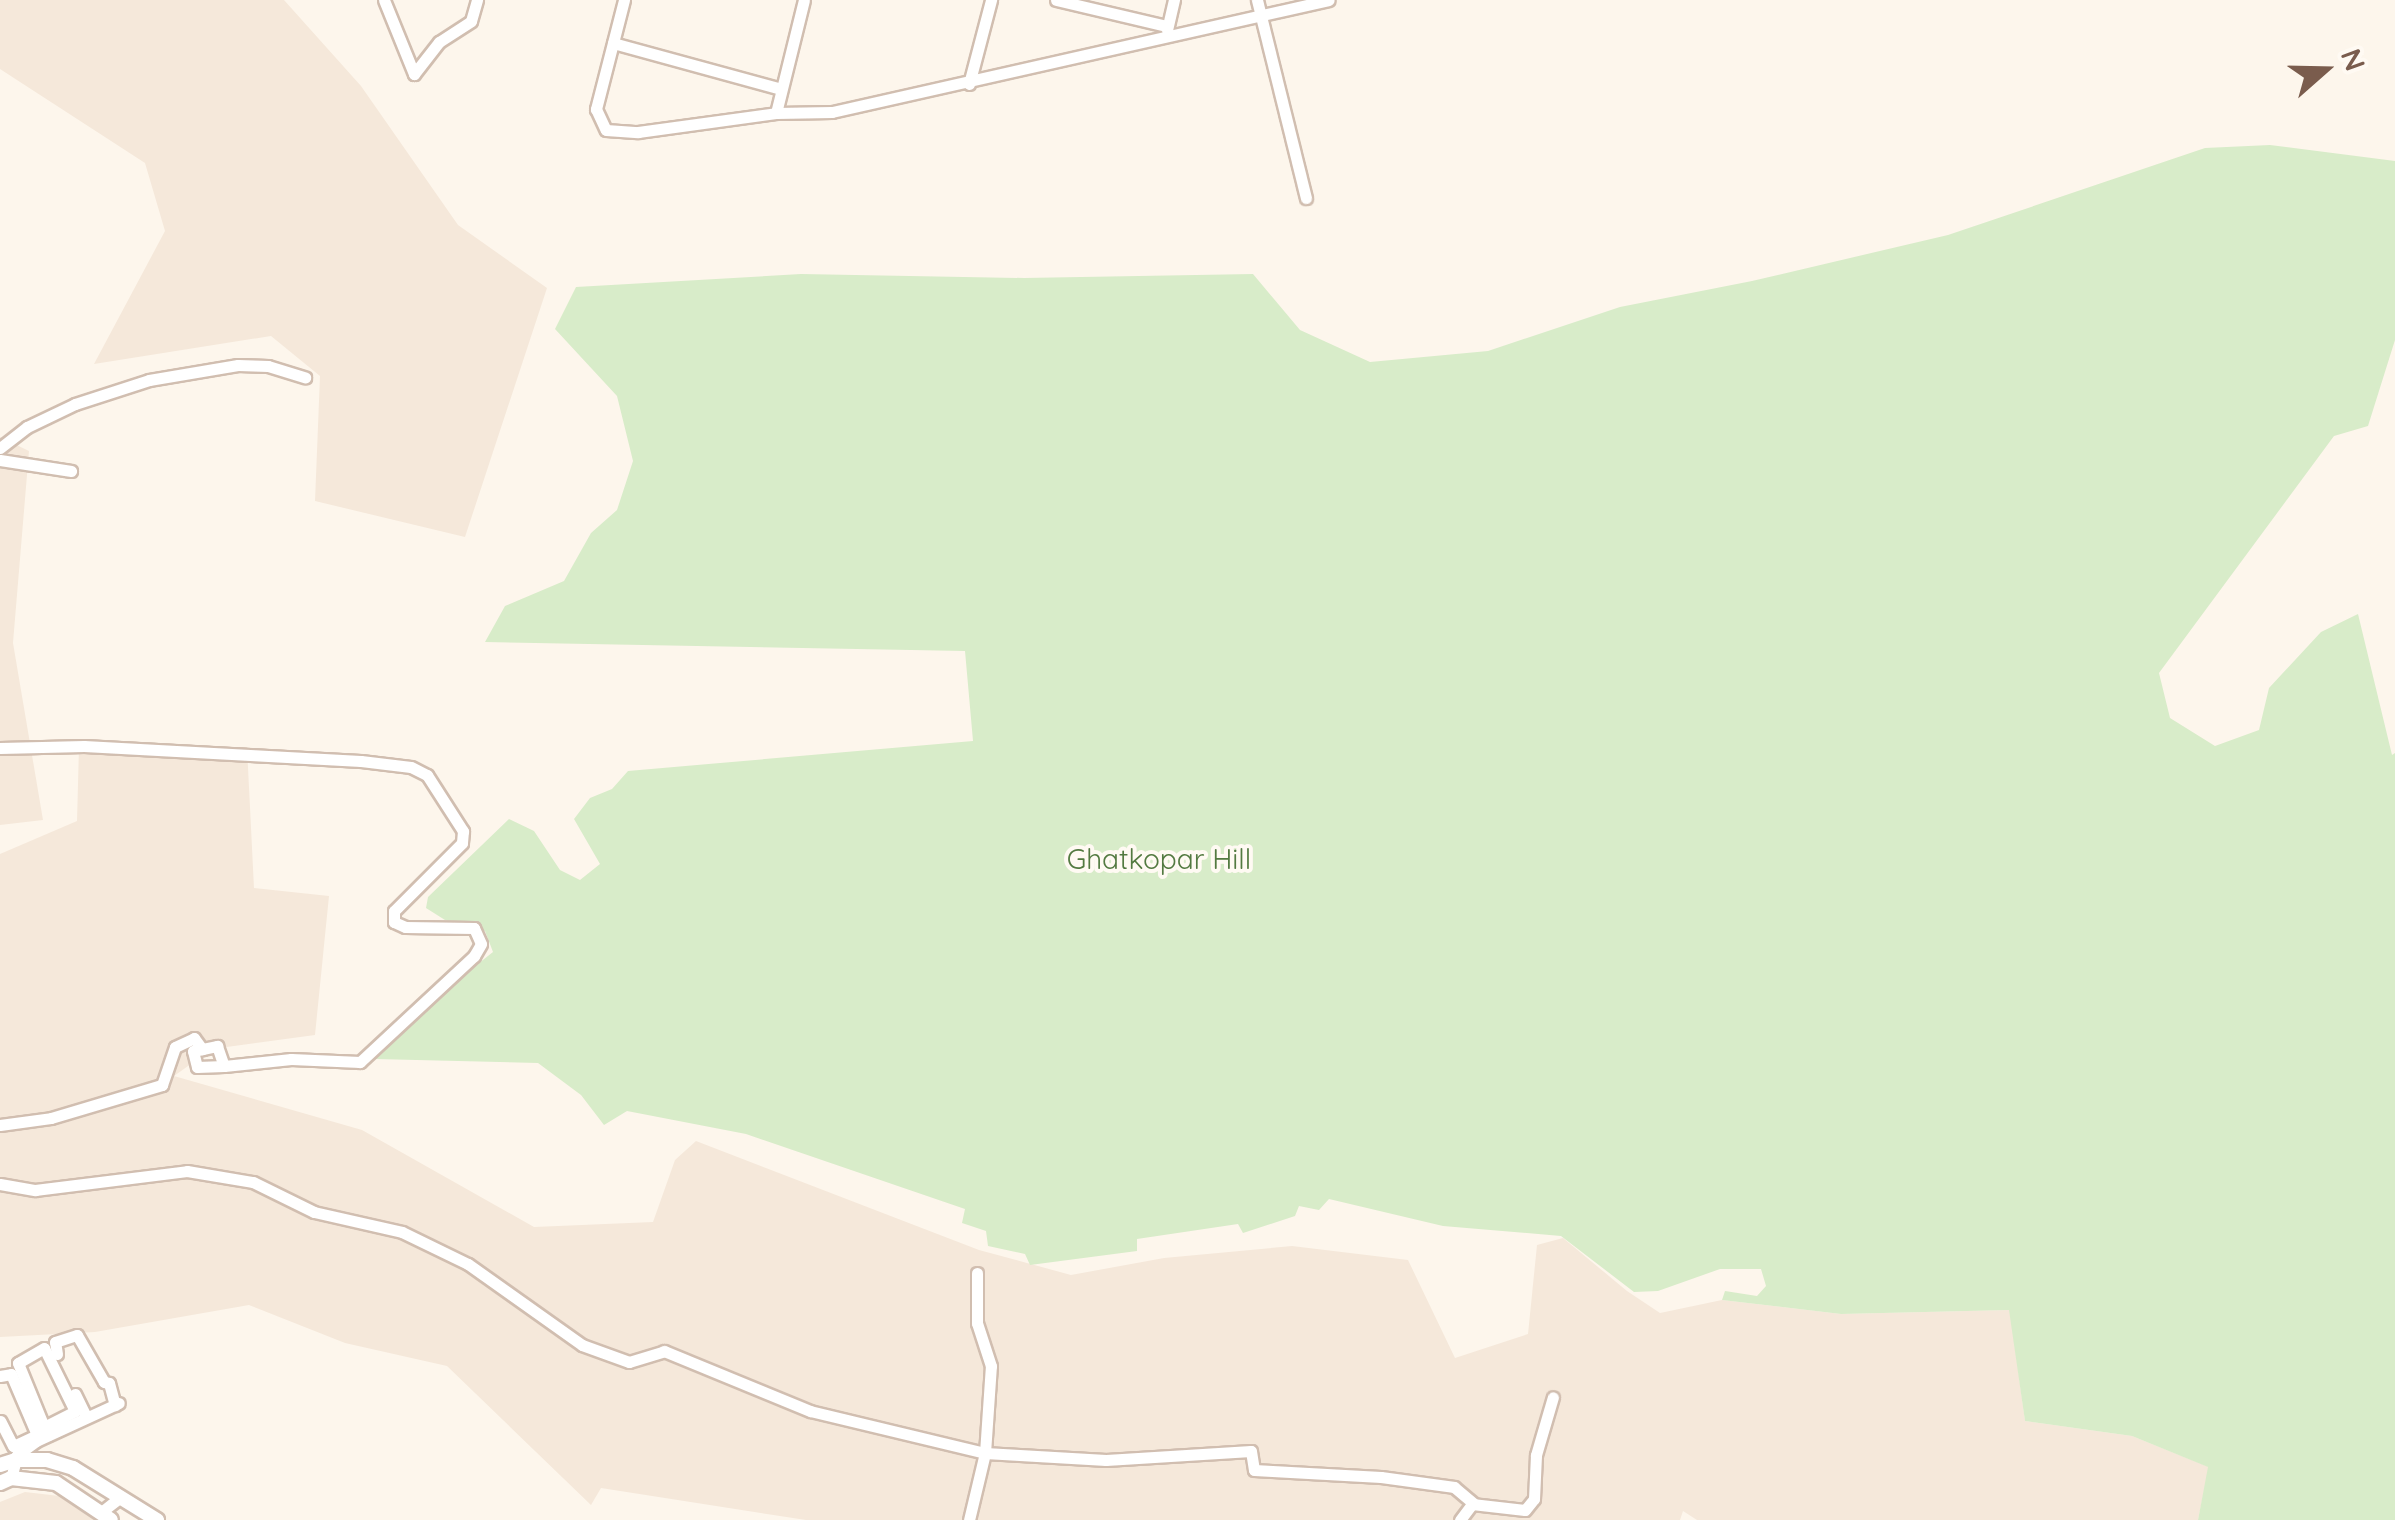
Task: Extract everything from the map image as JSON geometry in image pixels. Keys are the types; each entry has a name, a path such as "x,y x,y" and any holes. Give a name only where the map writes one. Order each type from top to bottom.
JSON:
{"street":[{"path":"384,0 414,74 439,42 471,21 477,0"},
{"path":"624,0 596,109 606,130 670,130 776,113 832,112 969,84 1168,32 1262,19 1329,0"},
{"path":"776,113 804,0"},
{"path":"969,84 992,0"},
{"path":"1056,0 1168,32"},
{"path":"1168,32 1174,0"},
{"path":"1258,0 1306,198"},
{"path":"612,44 781,89"},
{"path":"0,448 27,427 74,404 149,380 238,364 268,366 304,378"},
{"path":"0,460 71,471"},
{"path":"0,748 84,746 361,762 411,766 427,775 463,830 462,843 394,911 394,922 404,927 474,928 481,944 474,956 360,1062 291,1058 224,1066 194,1066 193,1051 216,1046 224,1066"},
{"path":"0,1124 51,1118 162,1085 175,1047 194,1038 202,1049"},
{"path":"0,1184 36,1190 187,1171 253,1182 314,1212 402,1232 468,1264 582,1344 629,1362 664,1351 810,1411 985,1452 1106,1460 1251,1451 1254,1470 1380,1477 1454,1487 1474,1504 1525,1510 1534,1500 1536,1455 1553,1397"},
{"path":"969,1520 985,1452 990,1366 977,1323 977,1274"},
{"path":"46,1431 117,1402 77,1335 72,1335 53,1346 85,1414"},
{"path":"8,1458 75,1411 44,1348 18,1363 46,1431"},
{"path":"0,1376 11,1374 38,1431 8,1458"},
{"path":"0,1421 8,1458 6,1480 56,1483 106,1516 118,1499"},
{"path":"8,1458 46,1460 73,1468 156,1520"},
{"path":"1460,1520 1474,1504"}],"shaded area":[{"path":"0,0 284,0 361,86 458,225 547,288 465,537 315,501 320,376 271,336 94,364 165,231 145,163 0,69"},
{"path":"0,437 29,451 13,643 43,820 0,825"},
{"path":"79,747 247,747 254,888 329,896 315,1035 212,1049 174,1076 362,1130 534,1227 653,1222 675,1160 696,1141 979,1250 1071,1275 1164,1258 1292,1246 1408,1260 1455,1358 1528,1334 1537,1245 1563,1238 1660,1313 1722,1300 1841,1314 2010,1310 2025,1421 2132,1436 2209,1467 2198,1520 1697,1520 1683,1511 1680,1520 806,1520 601,1488 591,1505 447,1366 345,1343 249,1305 95,1332 0,1337 0,854 77,821"},
{"path":"25,1492 68,1497 98,1520 0,1520 0,1502"}],"green space":[{"name":"Ghatkopar Hill","path":"2270,145 2395,161 2395,340 2368,426 2334,436 2159,673 2170,718 2215,746 2259,730 2269,688 2321,632 2358,614 2392,755 2395,753 2395,1520 2198,1520 2208,1467 2132,1436 2025,1421 2009,1310 1841,1314 1722,1300 1725,1291 1757,1296 1766,1286 1761,1269 1720,1269 1658,1291 1634,1292 1561,1236 1443,1226 1329,1199 1319,1210 1299,1206 1295,1216 1243,1233 1238,1224 1137,1239 1137,1251 1030,1265 1025,1254 988,1246 986,1231 962,1223 965,1209 746,1134 627,1111 604,1125 581,1095 538,1063 375,1059 374,1046 493,952 485,931 445,920 426,908 428,897 509,819 534,831 560,870 580,880 600,864 574,819 590,798 612,789 628,771 973,741 965,651 485,642 505,606 564,581 591,533 617,510 633,461 617,396 555,329 576,287 801,274 1024,278 1253,274 1300,330 1370,362 1488,351 1620,307 1948,235 2205,148"}]}
